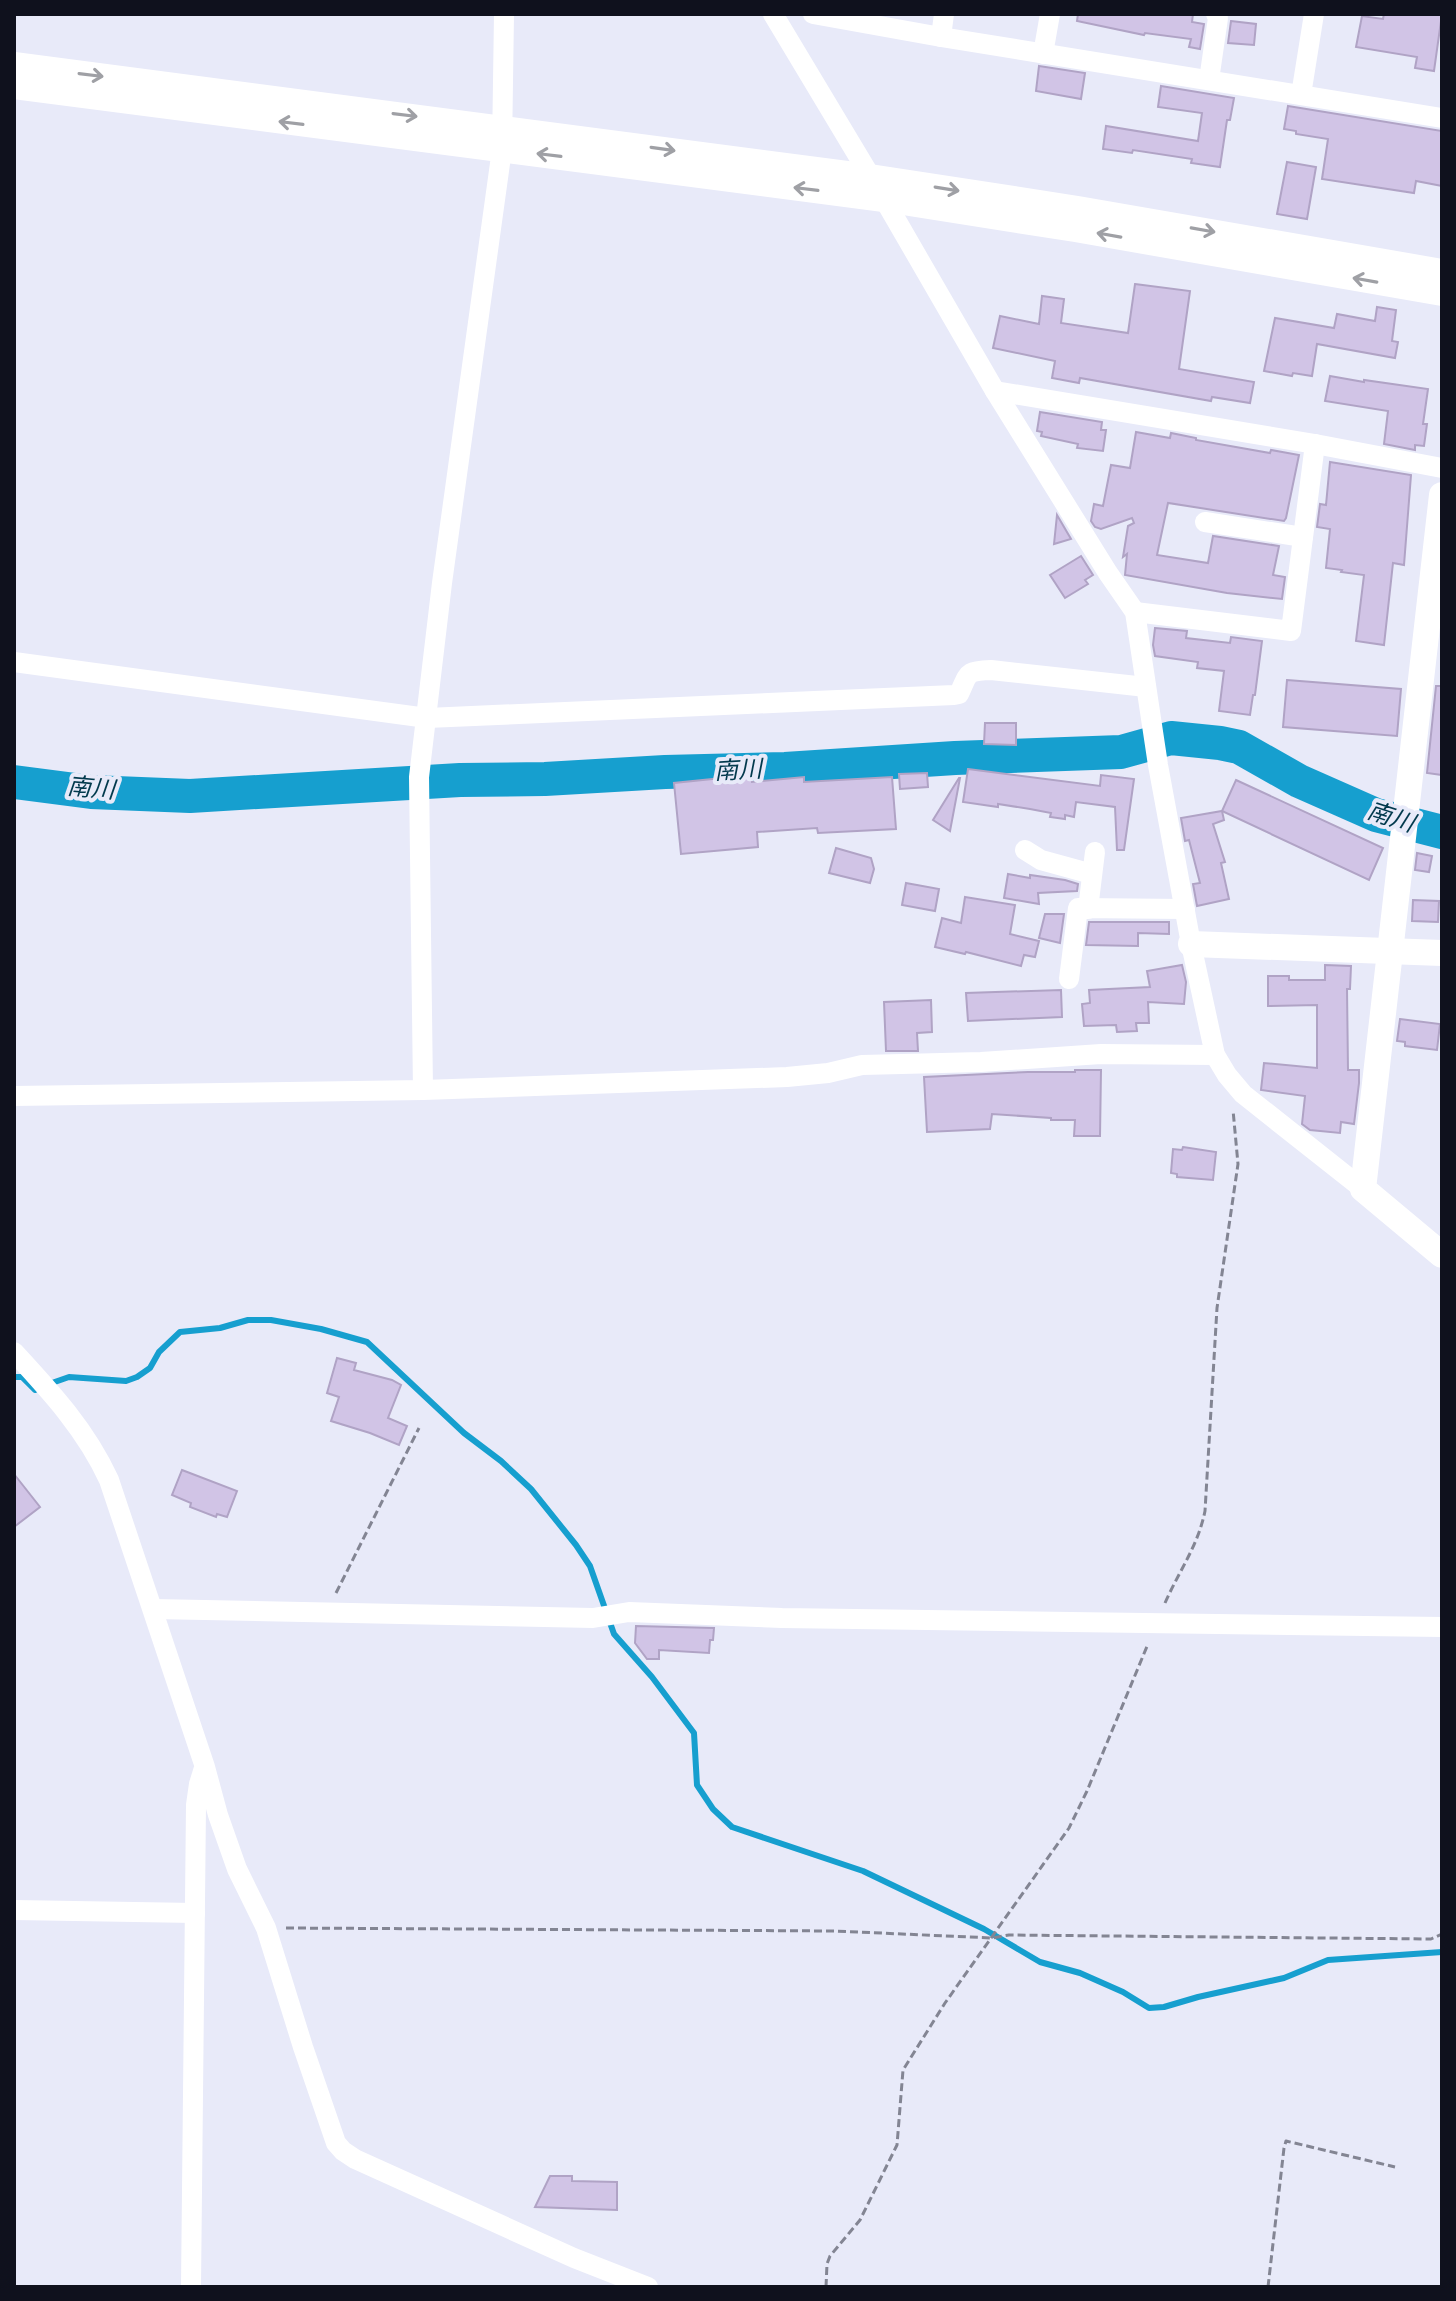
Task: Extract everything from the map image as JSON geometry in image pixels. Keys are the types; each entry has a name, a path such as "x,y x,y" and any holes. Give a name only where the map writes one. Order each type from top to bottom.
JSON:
{"street":[{"path":"423,1090 419,784 442,583 503,139 504,14"},
{"path":"773,14 995,391 1135,612 1158,765 1215,1055 1236,1087 1442,1255"},
{"path":"813,14 1442,118"},
{"path":"941,37 944,14"},
{"path":"1043,54 1050,14"},
{"path":"1209,80 1218,18 1216,14"},
{"path":"1301,95 1314,14"},
{"path":"14,65 503,139 877,188 1078,209 1442,272"},
{"path":"14,86 503,139"},
{"path":"877,188 1075,229 1442,293"},
{"path":"995,391 1442,468"},
{"path":"1135,612 1291,631 1315,444"},
{"path":"1363,1189 1407,806 1434,644 1442,495"},
{"path":"1205,522 1303,537"},
{"path":"14,662 427,718 954,695 959,694 967,675 974,671 991,670 1147,696"},
{"path":"1025,850 1041,860 1092,874"},
{"path":"1088,909 1095,852"},
{"path":"1069,979 1078,908 1185,909"},
{"path":"1191,944 1442,953"},
{"path":"14,1096 423,1090 787,1077 828,1073 862,1065 981,1062 1101,1054 1215,1055"},
{"path":"16,1357 77,1423 109,1480 205,1767 218,1815 237,1869 266,1928 339,2148 355,2159 574,2258 648,2287"},
{"path":"153,1609 593,1618 629,1612 798,1618 1442,1627"},
{"path":"191,2287 196,1805 205,1767"},
{"path":"14,1910 195,1913"}],"path":[{"path":"826,2287 830,2256 860,2220 897,2145 903,2070 945,2003 1073,1821 1174,1581 1200,1534 1205,1511 1217,1308 1238,1164 1232,1116 1236,1087"},
{"path":"331,1612 336,1593 419,1428"},
{"path":"266,1928 835,1931 992,1938 1009,1935 1431,1939 1442,1934"},
{"path":"1268,2287 1286,2141 1395,2167"}],"building":[{"path":"1078,14 1193,14 1192,22 1204,24 1200,49 1189,47 1191,39 1144,35 1077,21"},
{"path":"1384,14 1442,14 1434,71 1415,68 1417,57 1356,47 1362,16 1383,19"},
{"path":"1231,21 1256,24 1254,45 1228,43"},
{"path":"1039,66 1085,73 1081,99 1036,91"},
{"path":"1161,86 1234,98 1230,120 1227,120 1220,167 1191,163 1192,159 1103,149 1106,126 1198,141 1202,113 1158,107"},
{"path":"1288,106 1442,131 1442,186 1416,181 1414,193 1322,179 1328,139 1284,129"},
{"path":"1287,162 1316,167 1307,219 1277,214"},
{"path":"1135,284 1190,291 1179,369 1254,382 1250,403 1212,397 1211,401 1080,378 1079,383 1052,378 1055,361 993,348 1000,316 1039,324 1042,296 1064,299 1061,323 1128,333"},
{"path":"1377,307 1396,310 1392,341 1398,342 1395,358 1317,344 1312,376 1264,371 1275,318 1334,328 1337,314 1375,321"},
{"path":"1330,376 1428,389 1423,424 1427,424 1424,446 1415,445 1415,450 1384,444 1388,411 1325,401"},
{"path":"1040,412 1102,422 1101,430 1106,430 1103,451 1077,448 1078,444 1041,436 1042,432 1037,431"},
{"path":"1136,432 1170,438 1171,433 1270,453 1271,450 1299,455 1284,521 1168,503 1157,555 1208,563 1213,536 1279,546 1273,575 1285,577 1282,599 1125,575 1127,554 1123,557 1128,526 1134,523 1132,518 1101,529 1091,521 1094,504 1103,506 1111,465 1130,468"},
{"path":"1330,462 1411,475 1404,565 1393,563 1384,645 1356,641 1364,575 1326,568 1330,529 1317,527 1320,504 1326,505"},
{"path":"1057,515 1071,539 1054,544"},
{"path":"1081,556 1093,575 1085,580 1088,584 1065,598 1050,575"},
{"path":"1155,628 1187,631 1186,638 1230,643 1231,637 1262,641 1250,715 1219,711 1224,671 1197,668 1198,662 1155,656"},
{"path":"1287,680 1401,689 1397,736 1283,727"},
{"path":"1436,686 1442,686 1442,775 1427,773"},
{"path":"985,723 1016,723 1016,745 984,744"},
{"path":"968,769 1100,786 1101,775 1134,779 1124,850 1117,850 1115,807 1076,802 1074,817 1065,815 1065,819 1030,809 963,802"},
{"path":"927,773 928,787 900,789 899,774"},
{"path":"751,775 752,782 804,777 804,782 892,777 896,829 818,833 817,828 757,832 758,847 681,854 674,783"},
{"path":"960,778 950,831 933,820"},
{"path":"1236,780 1383,848 1369,880 1222,811"},
{"path":"1222,811 1224,820 1213,824 1225,862 1221,863 1229,899 1197,906 1193,884 1200,883 1189,840 1185,841 1181,818"},
{"path":"836,848 871,858 874,869 870,883 829,873"},
{"path":"1417,853 1432,856 1429,872 1415,870"},
{"path":"1008,874 1065,880 1078,884 1077,891 1038,893 1039,904 1004,898"},
{"path":"906,883 939,889 935,911 902,905"},
{"path":"965,897 1015,905 1010,934 1039,941 1035,957 1024,955 1021,966 935,947 942,918 961,923"},
{"path":"1413,900 1439,901 1438,922 1412,921"},
{"path":"1045,914 1064,914 1060,943 1039,938"},
{"path":"1089,922 1169,922 1169,934 1138,933 1138,946 1086,945"},
{"path":"1182,965 1186,982 1184,1004 1148,1002 1149,1023 1136,1023 1137,1031 1117,1032 1116,1025 1084,1026 1082,1004 1090,1003 1089,990 1150,987 1147,971"},
{"path":"1325,965 1351,966 1350,989 1347,989 1348,1070 1359,1070 1359,1083 1354,1124 1341,1122 1340,1133 1310,1130 1302,1124 1305,1096 1261,1090 1264,1063 1317,1068 1317,1005 1268,1006 1268,976 1289,976 1289,980 1325,980"},
{"path":"1061,990 1062,1017 968,1021 966,993"},
{"path":"931,1000 932,1032 917,1033 918,1051 886,1051 884,1002"},
{"path":"1400,1019 1440,1024 1437,1050 1405,1046 1405,1042 1397,1041"},
{"path":"1101,1070 1100,1136 1074,1136 1075,1120 992,1114 990,1129 927,1132 924,1077"},
{"path":"1183,1147 1216,1152 1213,1180 1177,1177 1177,1174 1171,1173 1173,1149 1182,1150"},
{"path":"337,1358 356,1363 354,1370 401,1385 388,1418 407,1426 399,1445 331,1421 339,1397 327,1393"},
{"path":"182,1470 237,1491 227,1517 217,1514 216,1517 190,1507 191,1503 172,1495"},
{"path":"14,1474 40,1507 14,1527"},
{"path":"636,1626 714,1628 713,1640 710,1640 709,1653 659,1650 659,1659 647,1659 635,1643"},
{"path":"550,2176 572,2176 572,2181 617,2182 617,2210 535,2207"}],"waterway":[{"name":"南川","path":"14,782 91,792 190,796 460,780 785,769 1121,752 1171,738 1239,747 1299,781 1376,815 1442,832"},
{"path":"49,1384 69,1377 126,1381 150,1368 159,1352 180,1332 220,1328 248,1320 271,1320 321,1329 367,1342 464,1433 531,1489 576,1545 590,1566 614,1634 652,1677 694,1733 697,1785 713,1809 732,1827 863,1871 984,1929 1040,1962 1080,1973 1123,1992 1149,2008 1284,1978 1328,1960 1442,1952"},
{"path":"14,1377 22,1377 35,1390 39,1388"}]}
